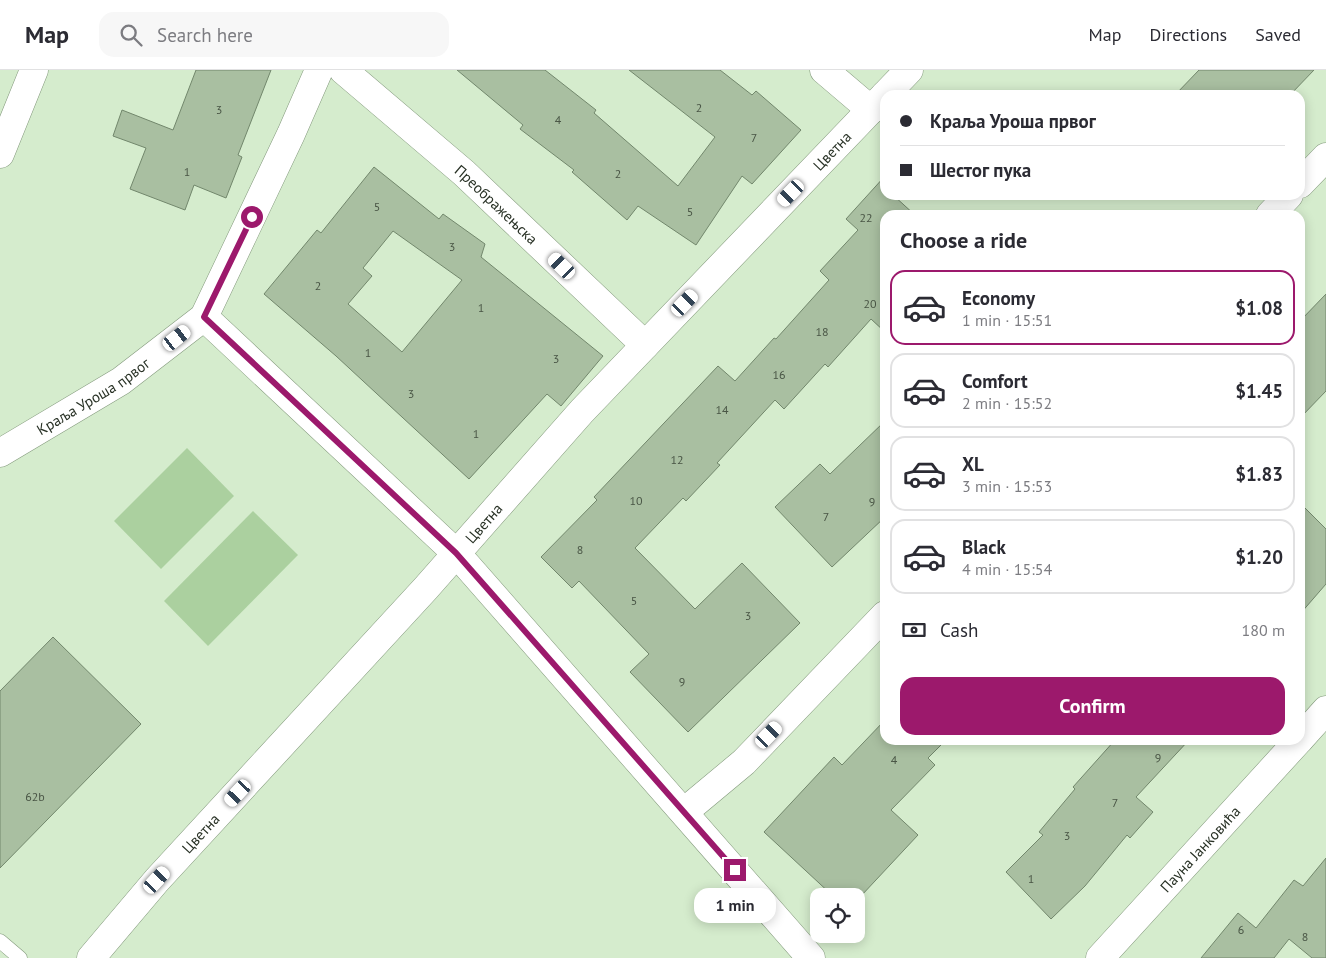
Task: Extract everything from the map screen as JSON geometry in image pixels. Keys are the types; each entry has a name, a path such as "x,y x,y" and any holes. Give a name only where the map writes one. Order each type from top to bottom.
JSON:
{"street":[{"path":"0,154 34,70"},
{"name":"Краља Уроша првог","path":"0,453 121,381 204,317 291,134 319,70"},
{"name":"Преображењска","path":"343,70 464,173 645,345"},
{"path":"824,70 880,100"},
{"name":"Цветна","path":"890,90 909,70"},
{"name":"Цветна","path":"92,958 157,880 456,553 582,410 880,100"},
{"path":"1305,179 1326,157"},
{"path":"1275,210 1284,200"},
{"path":"204,317 456,553 811,958"},
{"path":"684,812 744,762 880,620"},
{"name":"Пауна Јанковића","path":"1305,734 1326,710"},
{"name":"Пауна Јанковића","path":"1100,958 1295,745"}],"lane":[{"path":"0,941 20,958"}],"green space":[{"path":"187,448 234,496 161,569 114,521"},
{"path":"253,511 298,555 208,646 164,601"}],"building":[{"path":"196,70 271,70 238,155 242,157 226,198 194,185 185,210 130,189 146,148 113,136 122,110 173,130"},
{"path":"457,70 545,70 596,110 594,113 678,186 715,137 629,70 720,70 752,95 756,91 801,130 752,184 742,176 696,245 638,206 627,220 572,172 574,170 520,129 523,125"},
{"path":"1199,70 1314,70 1295,90 1180,90"},
{"path":"374,167 439,219 443,214 485,244 481,257 603,356 561,406 547,394 469,479 336,356 264,294 317,230 321,233","holes":["393,231 462,280 402,352 348,304 372,276 363,268"]},
{"path":"880,182 880,200 898,200 910,210 880,210 880,327 871,319 828,367 825,364 784,409 775,400 717,463 720,465 686,501 683,498 635,548 695,609 742,563 800,623 688,732 630,672 649,654 579,581 572,588 541,557 597,500 594,497 718,366 735,381 774,338 776,339 829,280 820,271 858,230 846,219"},
{"path":"1326,294 1326,391 1305,413 1305,316"},
{"path":"880,426 880,522 832,567 775,507 820,464 830,474"},
{"path":"1305,508 1326,529 1326,584 1305,608"},
{"path":"53,637 141,724 0,868 0,691"},
{"path":"880,725 880,745 941,745 928,758 935,765 891,810 918,835 865,892 865,888 824,888 764,832 834,757 842,765"},
{"path":"1111,745 1184,745 1136,797 1153,812 1130,838 1127,835 1085,886 1051,919 1006,872 1043,835 1039,832 1075,789 1073,787"},
{"path":"1326,858 1326,958 1312,958 1289,939 1274,958 1201,958 1238,913 1256,928 1294,880 1303,886"}],"route":[{"path":"252,217 204,317 456,553 735,870"}]}
